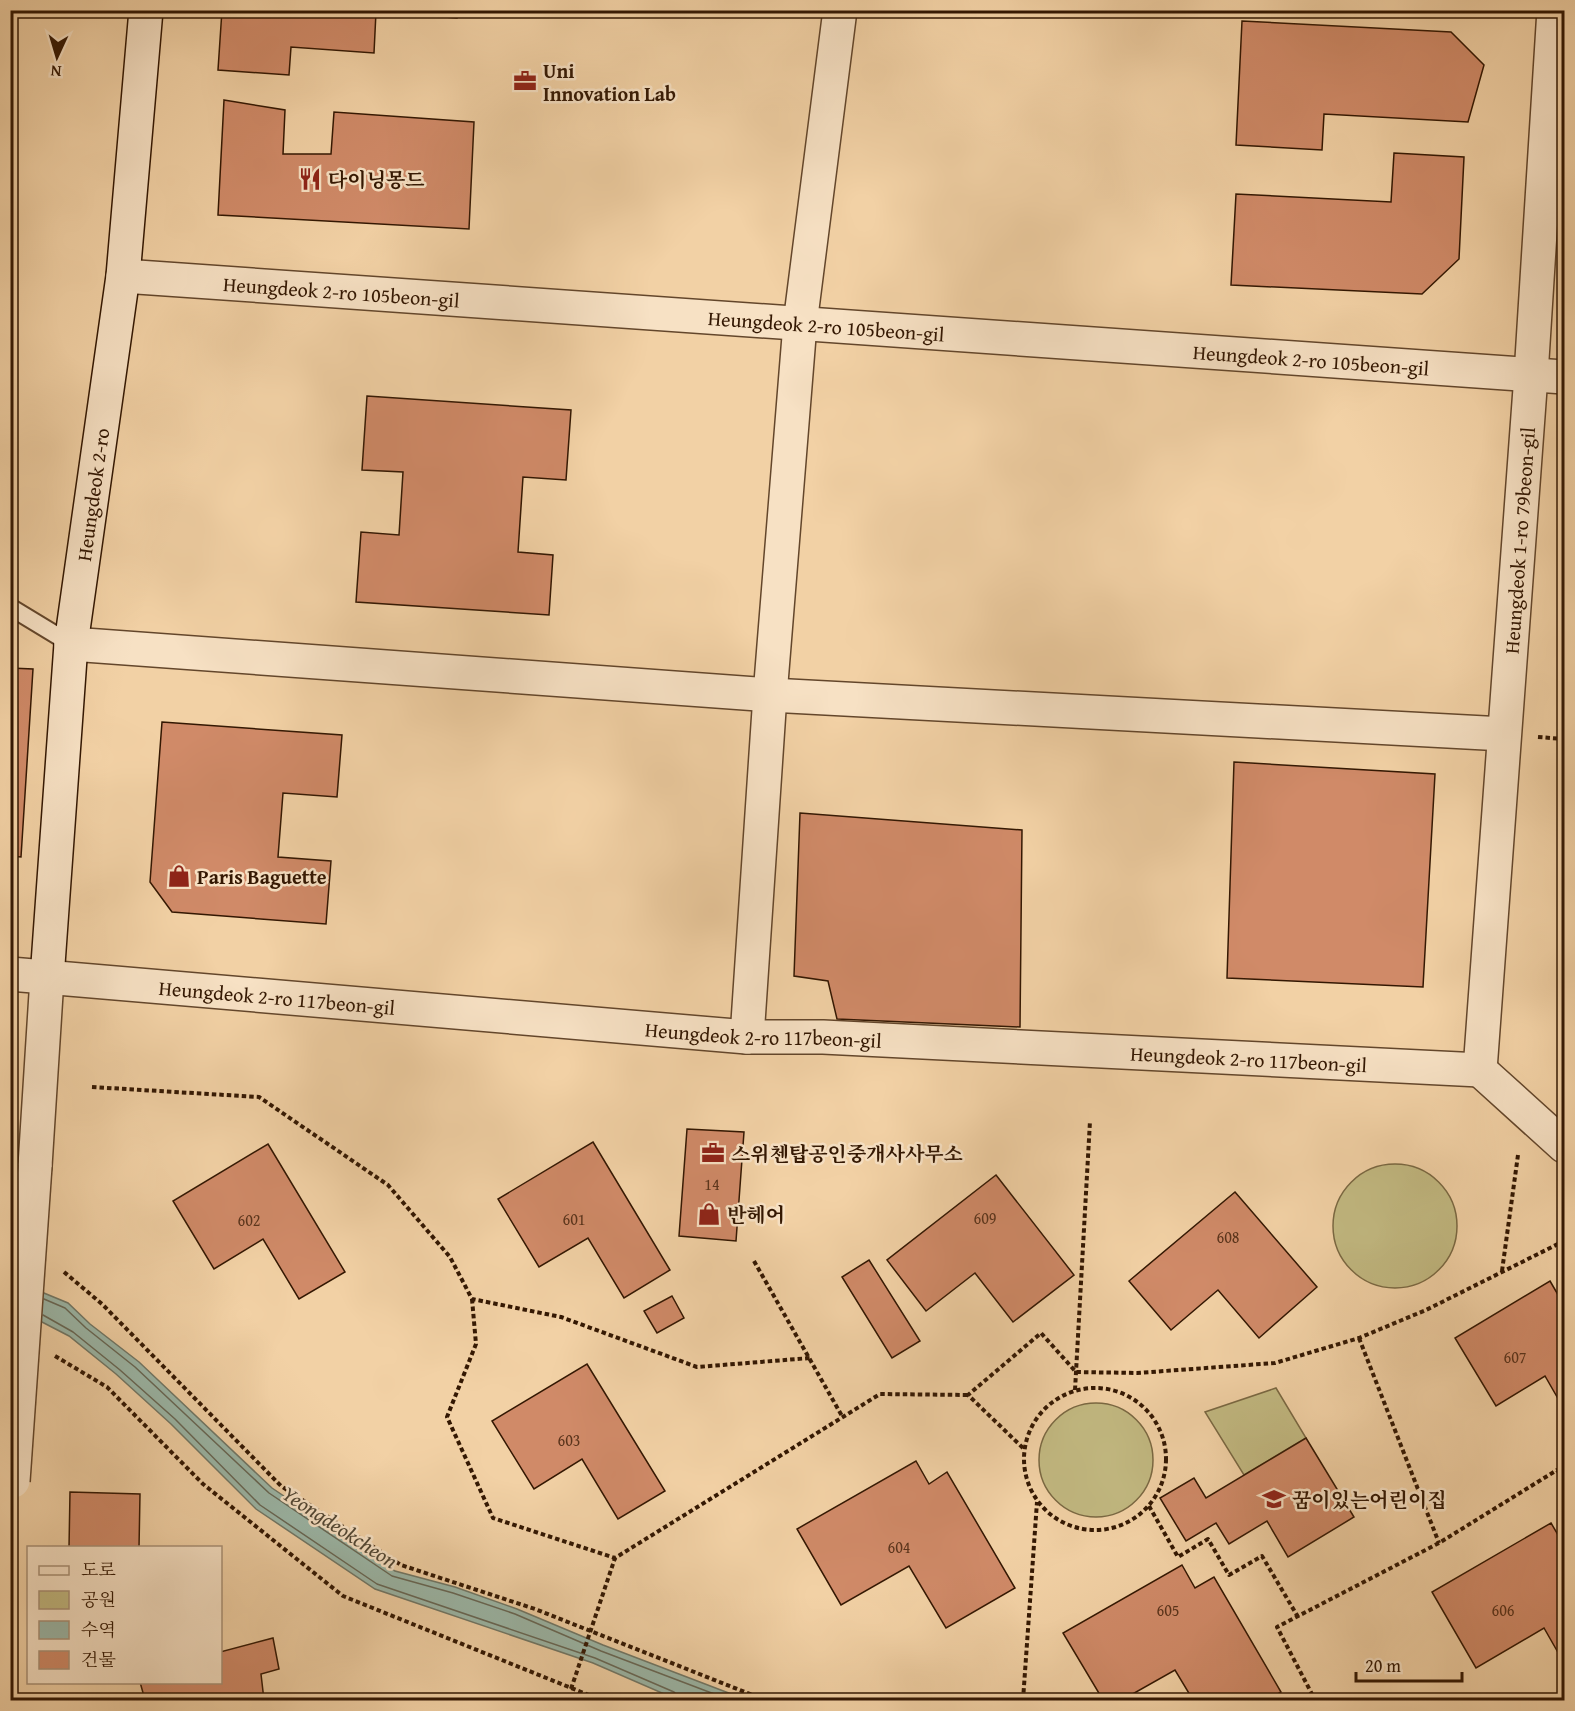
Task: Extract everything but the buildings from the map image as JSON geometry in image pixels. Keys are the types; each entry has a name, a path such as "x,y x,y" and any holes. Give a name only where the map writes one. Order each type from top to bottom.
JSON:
{"street":[{"name":"Heungdeok 2-ro","path":"13,1481 70,644 123,276 146,10"},
{"path":"747,1037 770,695 800,324 840,10"},
{"name":"Heungdeok 1-ro 79beon-gil","path":"1480,1070 1531,375 1554,10"},
{"name":"Heungdeok 2-ro 105beon-gil","path":"123,276 1564,377"},
{"path":"70,644 770,695 1504,734"},
{"name":"Heungdeok 2-ro 117beon-gil","path":"10,974 747,1037 823,1037 1480,1070"},
{"path":"1480,1070 1564,1146"}],"lane":[{"path":"10,607 70,644"}],"path":[{"path":"92,1087 259,1097 388,1185 450,1257 472,1299 476,1344 447,1417 493,1518 615,1558"},
{"path":"1075,1390 1090,1120"},
{"path":"1502,1272 1518,1155"},
{"path":"571,1689 615,1558 879,1394 968,1395 1041,1333 1076,1372 1137,1373 1275,1363 1359,1338 1426,1310 1564,1241"},
{"path":"754,1261 843,1416"},
{"path":"56,1265 102,1304 280,1486 401,1565 535,1610 765,1701"},
{"path":"472,1299 561,1317 697,1367 810,1358"},
{"path":"1359,1338 1438,1543"},
{"path":"49,1353 107,1387 202,1484 343,1596 601,1701"},
{"path":"1091,1387 1116,1389 1137,1401 1155,1418 1165,1441 1167,1465 1161,1487 1149,1506 1131,1521 1110,1529 1087,1530 1065,1524 1046,1512 1037,1501 1024,1473 1023,1448 1031,1425 1046,1405 1067,1392 1075,1390 1091,1387"},
{"path":"968,1395 1023,1448"},
{"path":"1313,1700 1277,1627 1438,1543 1557,1470 1564,1479"},
{"path":"1023,1701 1037,1501"},
{"path":"1149,1506 1178,1557 1208,1539 1229,1575 1262,1556 1298,1617"}],"green space":[{"path":"1395,1164 1419,1169 1439,1182 1452,1202 1457,1226 1452,1250 1439,1270 1419,1283 1395,1288 1371,1283 1351,1270 1338,1250 1333,1226 1338,1202 1351,1182 1371,1169"},
{"path":"1276,1388 1306,1438 1244,1475 1205,1412"},
{"path":"1096,1403 1118,1408 1136,1420 1148,1438 1153,1460 1148,1482 1136,1500 1118,1512 1096,1517 1074,1512 1056,1500 1044,1482 1039,1460 1044,1438 1056,1420 1074,1408"}],"water":[{"path":"10,1279 68,1303 90,1324 139,1362 272,1488 395,1571 455,1587 517,1609 603,1645 747,1700 678,1700 593,1663 375,1589 256,1509 171,1424 116,1374 69,1336 11,1306"}],"place":[{"name":"Uni Innovation Lab","path":"525,81"},
{"name":"다이닝몽드","path":"310,179"},
{"name":"Paris Baguette","path":"179,876"},
{"name":"스위첸탑공인중개사사무소","path":"713,1153"},
{"name":"반헤어","path":"709,1214"},
{"name":"꿈이있는어린이집","path":"1274,1499"}],"water label":[{"name":"Yeongdeokcheon","path":"340,1527"}]}
